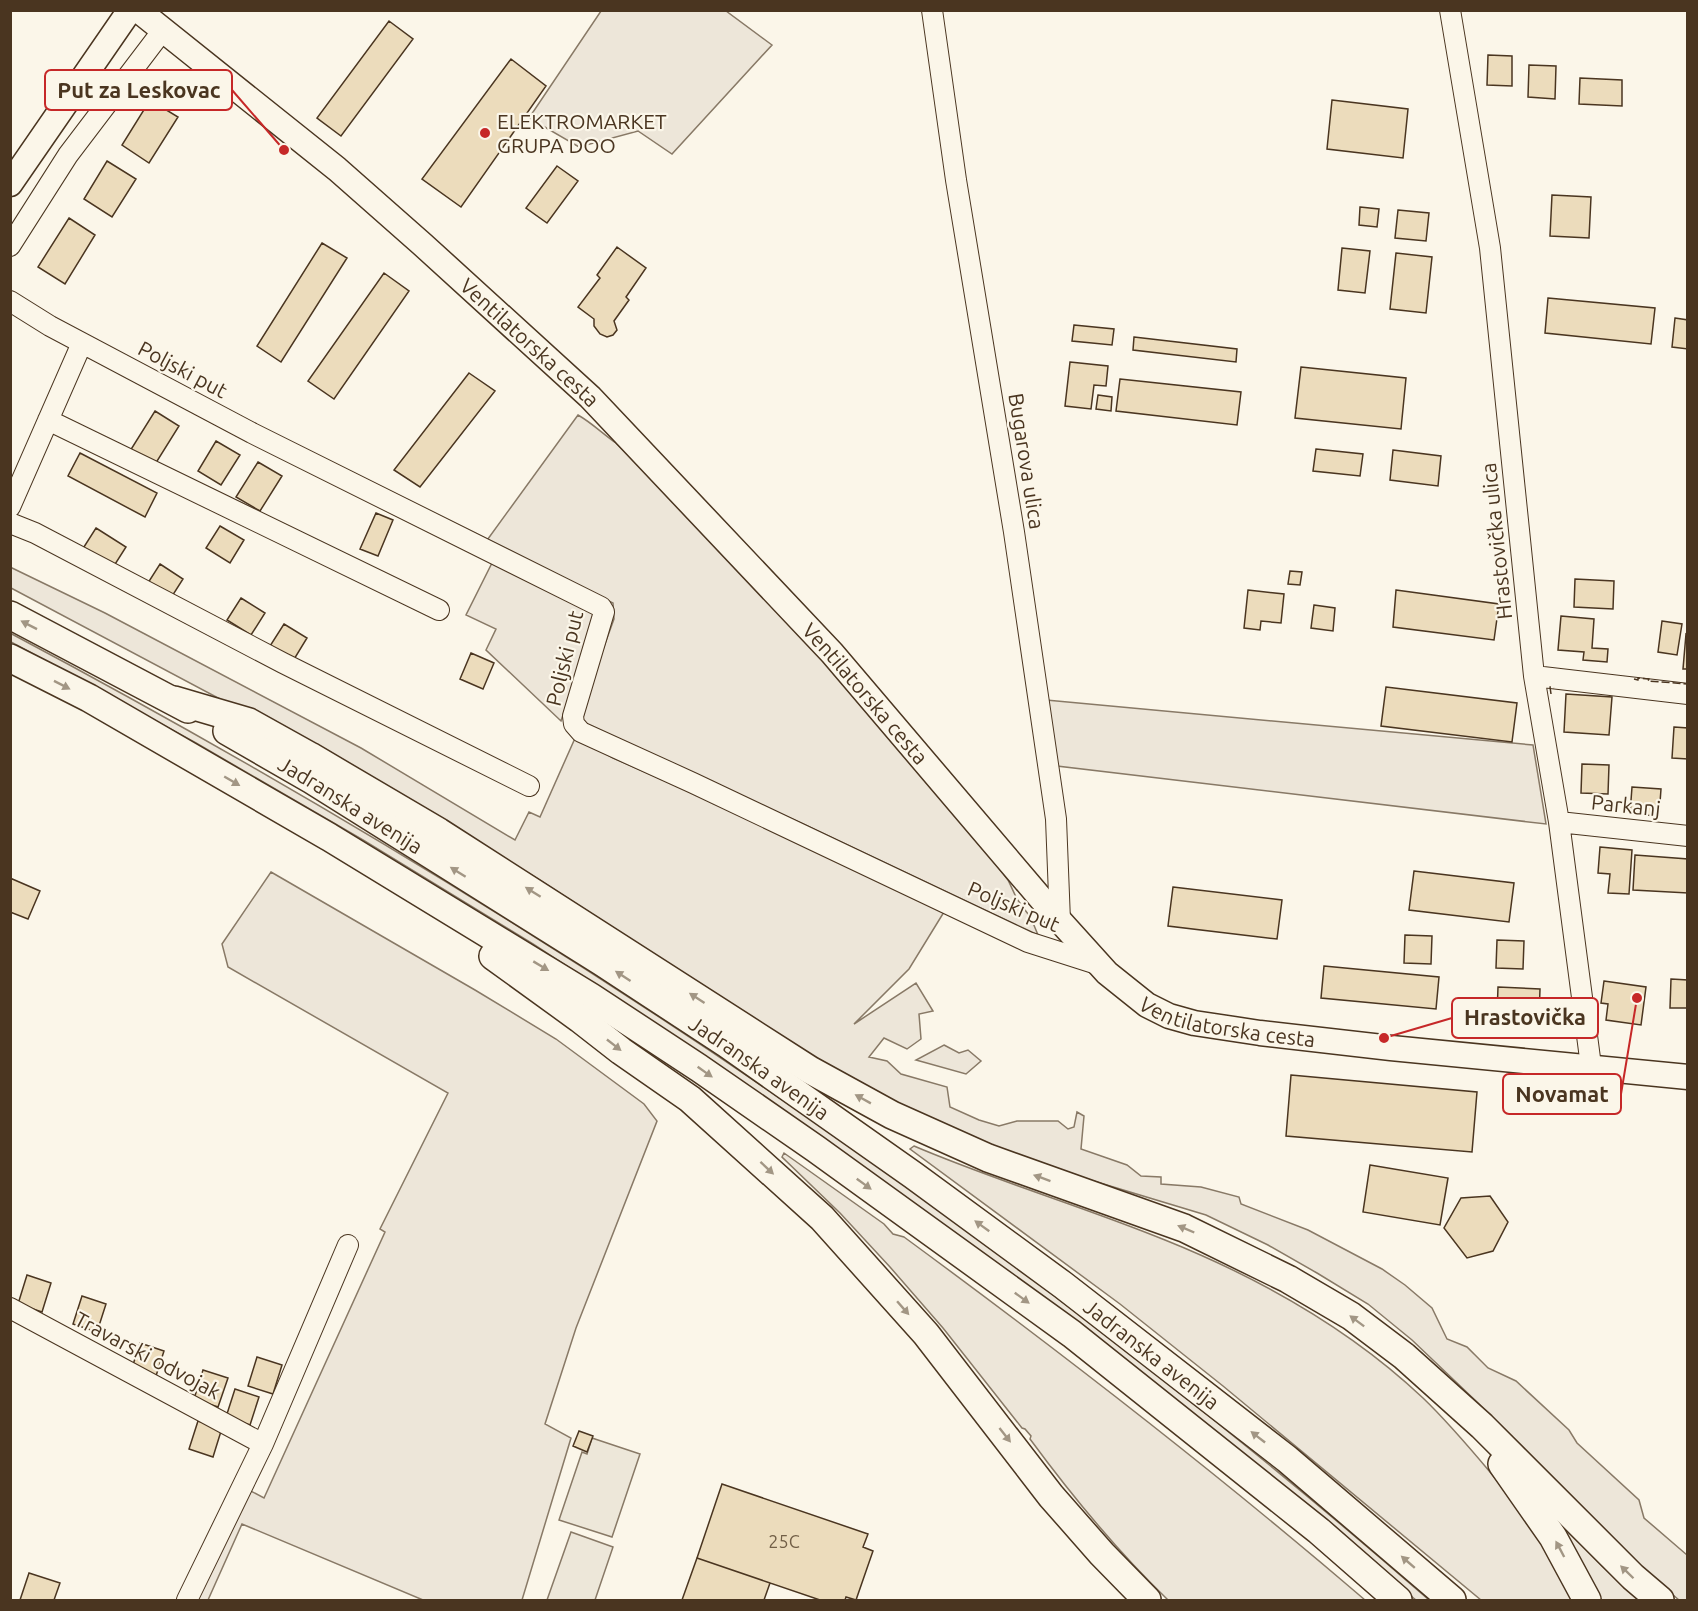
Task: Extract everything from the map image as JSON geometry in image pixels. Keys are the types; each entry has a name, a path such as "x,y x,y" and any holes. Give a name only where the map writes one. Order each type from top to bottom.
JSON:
{"highway":[{"name":"Jadranska avenija","path":"10,615 174,700 312,780 602,962 727,1044 913,1175 1063,1285 1287,1459 1452,1600"},
{"name":"Jadranska avenija","path":"10,658 89,698 329,837 591,997 699,1068 816,1149 1072,1334 1319,1531 1398,1600"},
{"path":"174,700 249,722 310,756 438,832 810,1070 892,1115 988,1158 1184,1227 1288,1279 1351,1316 1404,1356 1482,1426 1633,1577 1660,1600"},
{"path":"329,837 690,1099 822,1218 926,1334 1052,1496 1102,1554 1147,1600"},
{"path":"1404,1356 1458,1412 1508,1472 1553,1537 1587,1600"}],"main road":[{"path":"10,184 130,10"},
{"name":"Ventilatorska cesta","path":"138,10 337,169 590,398 832,653 1100,965 1147,1005 1169,1016 1194,1023 1260,1033 1688,1077"}],"street":[{"name":"Bugarova ulica","path":"932,10 956,180 1014,532 1056,819 1060,921"},
{"name":"Hrastovička ulica","path":"1450,10 1490,248 1534,676 1559,822 1591,1066"},
{"path":"10,246 68,155 163,30"},
{"name":"Poljski put","path":"10,301 50,326 252,433 601,608 604,612 573,716 574,724 581,732 1028,942 1100,965"},
{"path":"10,507 82,343"},
{"path":"48,420 439,610"},
{"path":"10,523 35,533 283,663 529,786"},
{"path":"1534,676 1688,694"},
{"name":"Parkanj","path":"1559,822 1688,836"},
{"path":"187,1600 263,1444 348,1245"},
{"name":"Travarski odvojak","path":"10,1308 263,1444"}],"shaded area":[{"path":"601,11 726,11 772,45 672,154 638,131 579,147 529,118"},
{"path":"578,415 616,443 727,556 827,664 985,850 1008,880 1017,899 1031,918 1038,935 801,823 612,738 583,722 584,702 614,619 613,603 485,543"},
{"path":"493,561 595,610 595,617 561,721 486,650 496,629 466,615"},
{"path":"10,567 105,613 361,748 515,840 529,812 540,817 576,736 613,758 768,826 944,912 909,969 854,1024 916,983 933,1011 919,1014 921,1039 907,1049 884,1038 869,1057 887,1061 901,1074 947,1087 950,1107 999,1126 1017,1121 1058,1121 1068,1129 1074,1127 1077,1112 1084,1116 1081,1149 1127,1165 1141,1176 1161,1177 1161,1184 1201,1187 1239,1197 1241,1204 1308,1230 1382,1269 1432,1308 1447,1339 1467,1347 1488,1368 1516,1381 1569,1430 1577,1443 1639,1500 1644,1518 1687,1555 1687,1600 1679,1600 1627,1556 1561,1491 1478,1403 1412,1340 1368,1304 1268,1245 1206,1215 1014,1157 861,1089 538,879 382,785 11,588"},
{"path":"10,633 199,736 384,845 567,958 747,1076 924,1199 1096,1328 1265,1461 1429,1600 1416,1600 971,1245 821,1136 719,1066 533,944 363,840 196,743 11,642"},
{"path":"1046,700 1533,745 1546,824 1057,766"},
{"path":"271,872 556,1039 644,1104 657,1121 576,1328 545,1424 571,1438 522,1600 423,1600 242,1524 208,1600 193,1600 247,1489 264,1498 385,1232 380,1229 448,1093 228,967 222,944"},
{"path":"944,1045 959,1053 968,1050 981,1061 966,1074 916,1060"},
{"path":"914,1146 1200,1255 1268,1288 1334,1327 1395,1373 1458,1434 1526,1518 1575,1600 1481,1600 1223,1386 1120,1304 910,1149"},
{"path":"784,1153 884,1224 893,1234 904,1237 1080,1369 1253,1506 1365,1600 1168,1600 1113,1543 1079,1502 1030,1439 1031,1436 1022,1428 943,1328 840,1213 782,1157"},
{"path":"592,1438 640,1454 612,1537 559,1520 582,1452 587,1454"},
{"path":"1563,1525 1602,1566 1640,1600 1601,1600 1560,1527"},
{"path":"571,1532 613,1547 595,1600 547,1600"}],"building":[{"path":"389,21 413,39 341,136 317,118"},
{"path":"1488,55 1512,56 1512,86 1487,85"},
{"name":"ELEKTROMARKET GRUPA DOO","path":"511,59 546,86 461,207 422,179"},
{"path":"1529,65 1556,66 1555,99 1528,97"},
{"path":"1580,78 1622,80 1622,106 1579,104"},
{"path":"150,100 178,117 149,163 122,145"},
{"path":"1332,100 1408,109 1403,158 1327,149"},
{"path":"107,161 136,179 112,217 84,199"},
{"path":"557,166 578,181 547,223 526,208"},
{"path":"1552,195 1591,197 1589,238 1550,236"},
{"path":"1360,207 1379,209 1377,227 1359,225"},
{"path":"1398,210 1429,213 1426,241 1395,238"},
{"path":"69,218 95,235 65,284 38,267"},
{"path":"322,243 347,258 281,362 257,346"},
{"path":"617,247 646,268 626,297 629,300 614,321 617,330 613,335 607,337 600,334 594,326 594,319 578,307 600,278 597,275"},
{"path":"1342,248 1370,251 1365,293 1338,290"},
{"path":"1396,253 1432,257 1426,313 1390,309"},
{"path":"384,273 409,291 334,399 308,381"},
{"path":"1548,298 1655,308 1651,344 1545,333"},
{"path":"1675,318 1688,320 1688,349 1672,347"},
{"path":"1074,325 1114,329 1112,345 1072,341"},
{"path":"1134,337 1237,349 1236,362 1133,350"},
{"path":"1070,362 1108,366 1106,386 1094,385 1091,409 1065,406"},
{"path":"1301,367 1406,378 1401,429 1295,418"},
{"path":"469,373 495,391 420,487 394,470"},
{"path":"1120,379 1241,392 1237,425 1116,411"},
{"path":"1098,395 1112,397 1111,411 1096,409"},
{"path":"155,411 179,426 154,466 130,451"},
{"path":"216,441 240,455 221,485 198,471"},
{"path":"1316,449 1363,454 1360,476 1313,471"},
{"path":"1393,450 1441,456 1438,486 1390,480"},
{"path":"80,453 157,493 145,517 68,476"},
{"path":"258,462 282,476 260,511 236,497"},
{"path":"376,513 393,520 378,556 360,549"},
{"path":"220,526 244,540 230,563 206,548"},
{"path":"96,528 126,547 112,569 82,550"},
{"path":"160,564 183,579 169,601 146,586"},
{"path":"1290,571 1302,572 1300,585 1288,584"},
{"path":"1575,579 1614,581 1613,609 1574,607"},
{"path":"1248,590 1284,594 1281,623 1261,621 1260,630 1244,628"},
{"path":"1396,590 1499,604 1494,640 1393,627"},
{"path":"241,598 265,613 251,635 227,620"},
{"path":"1314,605 1335,608 1333,631 1311,628"},
{"path":"1561,616 1594,619 1592,648 1608,649 1607,662 1583,660 1584,652 1558,650"},
{"path":"1662,621 1682,624 1677,655 1658,652"},
{"path":"284,624 307,638 293,661 270,646"},
{"path":"1686,634 1688,635 1688,669 1683,669"},
{"path":"471,653 494,663 483,689 460,679"},
{"path":"1386,687 1517,703 1512,742 1381,726"},
{"path":"1566,694 1612,697 1609,735 1564,732"},
{"path":"1674,727 1688,728 1688,759 1672,758"},
{"path":"1582,764 1609,765 1608,794 1581,793"},
{"path":"1632,787 1661,789 1659,816 1630,814"},
{"path":"1600,847 1632,850 1629,894 1608,893 1610,874 1598,873"},
{"path":"1635,855 1688,859 1688,893 1633,890"},
{"path":"1414,871 1514,883 1509,922 1409,910"},
{"path":"10,878 40,891 28,919 10,912"},
{"path":"1173,887 1282,900 1277,939 1168,926"},
{"path":"1405,935 1432,936 1431,964 1404,963"},
{"path":"1497,940 1524,941 1523,969 1496,968"},
{"path":"1324,966 1439,977 1436,1009 1321,998"},
{"path":"1671,979 1688,980 1688,1008 1670,1008"},
{"path":"1604,981 1646,987 1641,1025 1606,1020 1608,1004 1601,1003"},
{"path":"1498,987 1540,989 1539,1017 1497,1015"},
{"path":"1291,1075 1477,1092 1472,1152 1286,1136"},
{"path":"1370,1165 1448,1178 1440,1225 1363,1212"},
{"path":"1490,1196 1508,1222 1493,1251 1467,1258 1444,1228 1461,1198"},
{"path":"27,1275 51,1283 42,1312 18,1304"},
{"path":"82,1296 106,1304 97,1332 73,1324"},
{"path":"140,1343 164,1351 155,1379 131,1371"},
{"path":"257,1357 282,1365 273,1394 248,1386"},
{"path":"203,1370 228,1378 218,1407 194,1399"},
{"path":"235,1389 259,1397 250,1425 226,1417"},
{"path":"198,1421 222,1428 213,1457 189,1449"},
{"path":"579,1431 593,1436 587,1452 573,1446"},
{"path":"722,1484 868,1534 863,1547 873,1551 856,1600 846,1597 845,1600 820,1600 697,1558"},
{"path":"697,1558 770,1583 764,1600 682,1600"},
{"path":"29,1573 60,1583 54,1600 20,1600"}],"fence":[{"path":"1634,679 1688,684"},
{"path":"1551,694 1550,687 1554,688"}],"place":[{"name":"ELEKTROMARKET GRUPA DOO","path":"485,133"},
{"name":"Put za Leskovac","path":"284,150"},
{"name":"Novamat","path":"1637,998"},
{"name":"Hrastovička","path":"1384,1038"}]}
